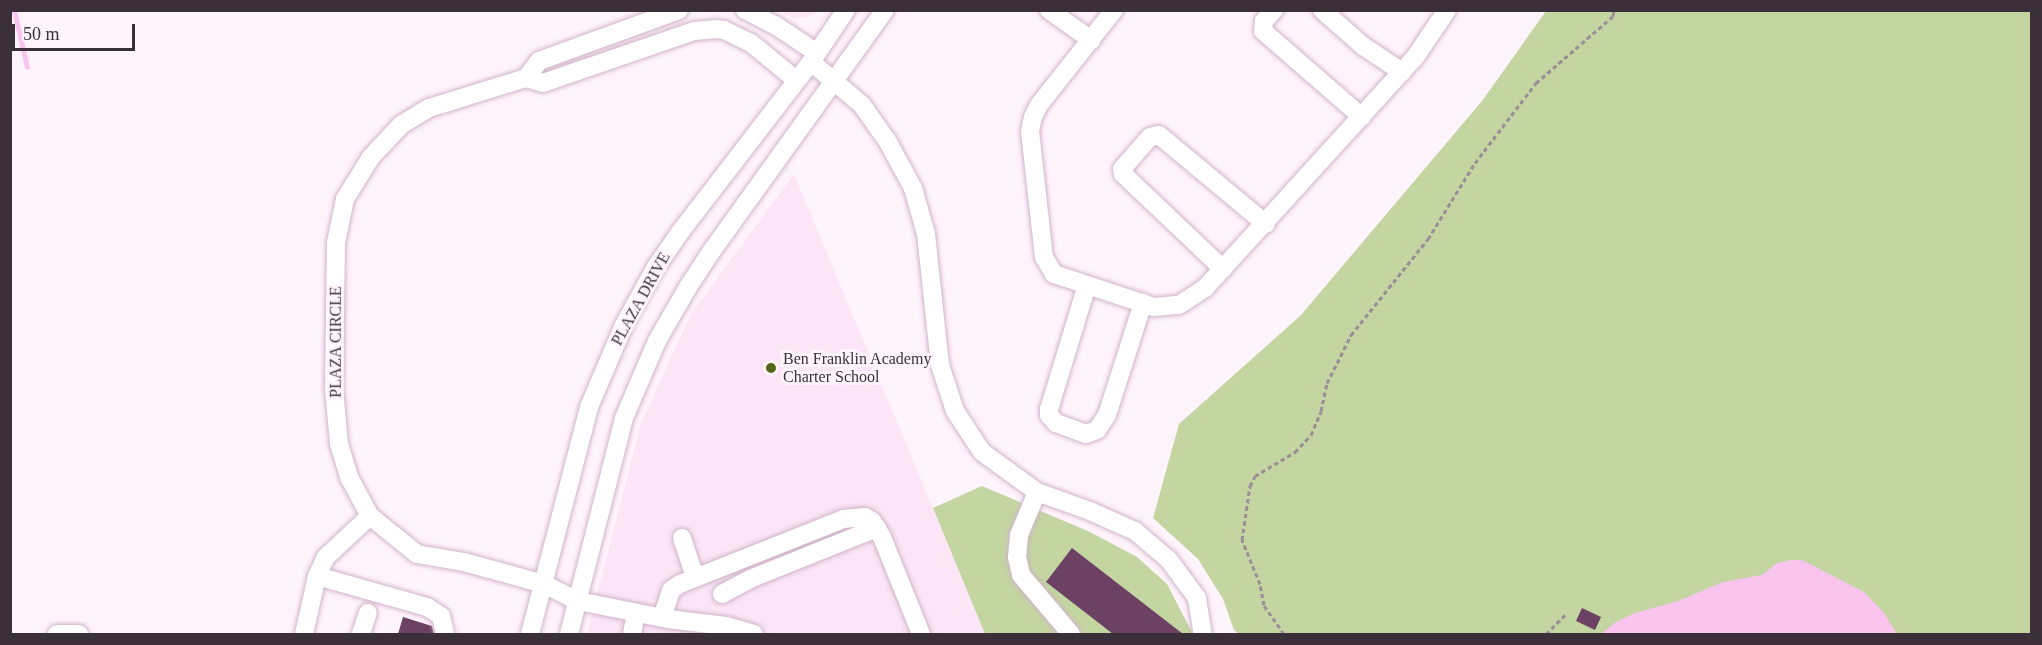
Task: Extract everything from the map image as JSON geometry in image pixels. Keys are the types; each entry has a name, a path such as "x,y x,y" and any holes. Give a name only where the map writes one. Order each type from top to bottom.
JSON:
{"street":[{"name":"PLAZA CIRCLE","path":"526,78 539,61 679,10"},
{"path":"745,10 775,25 814,58 875,122 902,165 913,188 926,234 940,365 955,411 982,452 1037,492 1090,511 1135,531 1169,560 1197,598 1203,634"},
{"name":"PLAZA DRIVE","path":"530,634 589,407 624,325 675,239 814,58 846,10"},
{"name":"PLAZA DRIVE","path":"569,634 624,418 657,341 699,269 885,10"},
{"path":"1049,10 1091,40"},
{"path":"1114,10 1039,105 1030,131 1044,256 1054,274 1154,307 1179,305 1198,294 1223,269 1402,72 1429,40 1447,10"},
{"path":"1274,10 1264,21 1263,31 1362,117"},
{"path":"1322,10 1363,46 1402,72"},
{"name":"PLAZA CIRCLE","path":"754,634 726,626 675,623 578,601 544,584 464,562 417,554 370,516 350,478 339,444 334,388 336,243 345,200 371,157 402,124 429,108 526,78 543,83 694,31 715,29 724,30 751,43 796,80"},
{"path":"1223,269 1123,174 1122,169 1150,137 1159,135 1266,224"},
{"path":"1087,285 1048,409 1049,415 1056,423 1086,434 1097,430 1107,415 1143,303"},
{"path":"1037,492 1019,535 1017,557 1021,575 1071,634"},
{"path":"304,634 317,576 326,556 370,516"},
{"path":"675,623 671,590 695,577 843,519 865,517 877,528 921,634"},
{"path":"722,594 750,579 877,528"},
{"path":"682,538 695,577"},
{"path":"317,576 427,607 441,616 445,634"},
{"path":"361,634 368,613"},
{"path":"632,634 636,613"},
{"path":"57,634 79,634"}],"path":[{"path":"1284,634 1264,605 1260,584 1242,540 1250,486 1255,476 1295,452 1311,435 1321,411 1327,383 1351,335 1428,239 1475,163 1536,83 1613,16 1614,10"},
{"path":"1545,634 1566,615"}],"shaded area":[{"path":"779,11 818,11 807,17 794,18"},
{"name":"Ben Franklin Academy Charter School","path":"794,174 985,634 587,634 641,423 691,314"},
{"path":"1802,560 1864,592 1884,613 1897,634 1601,634 1616,622 1635,613 1678,601 1723,582 1762,575 1777,563"}],"green space":[{"path":"1546,11 2031,11 2031,634 1239,634 1234,630 1223,599 1198,559 1153,518 1179,424 1301,315 1482,101"},
{"path":"982,486 1090,532 1137,557 1167,584 1193,634 985,634 933,508"}],"building":[{"path":"1072,548 1183,634 1113,634 1046,582"},
{"path":"1582,608 1601,617 1595,630 1576,621"},
{"path":"403,617 432,626 434,634 398,634"}],"waterway":[{"path":"14,10 27,67"}],"place":[{"name":"Ben Franklin Academy Charter School","path":"771,368"}]}
